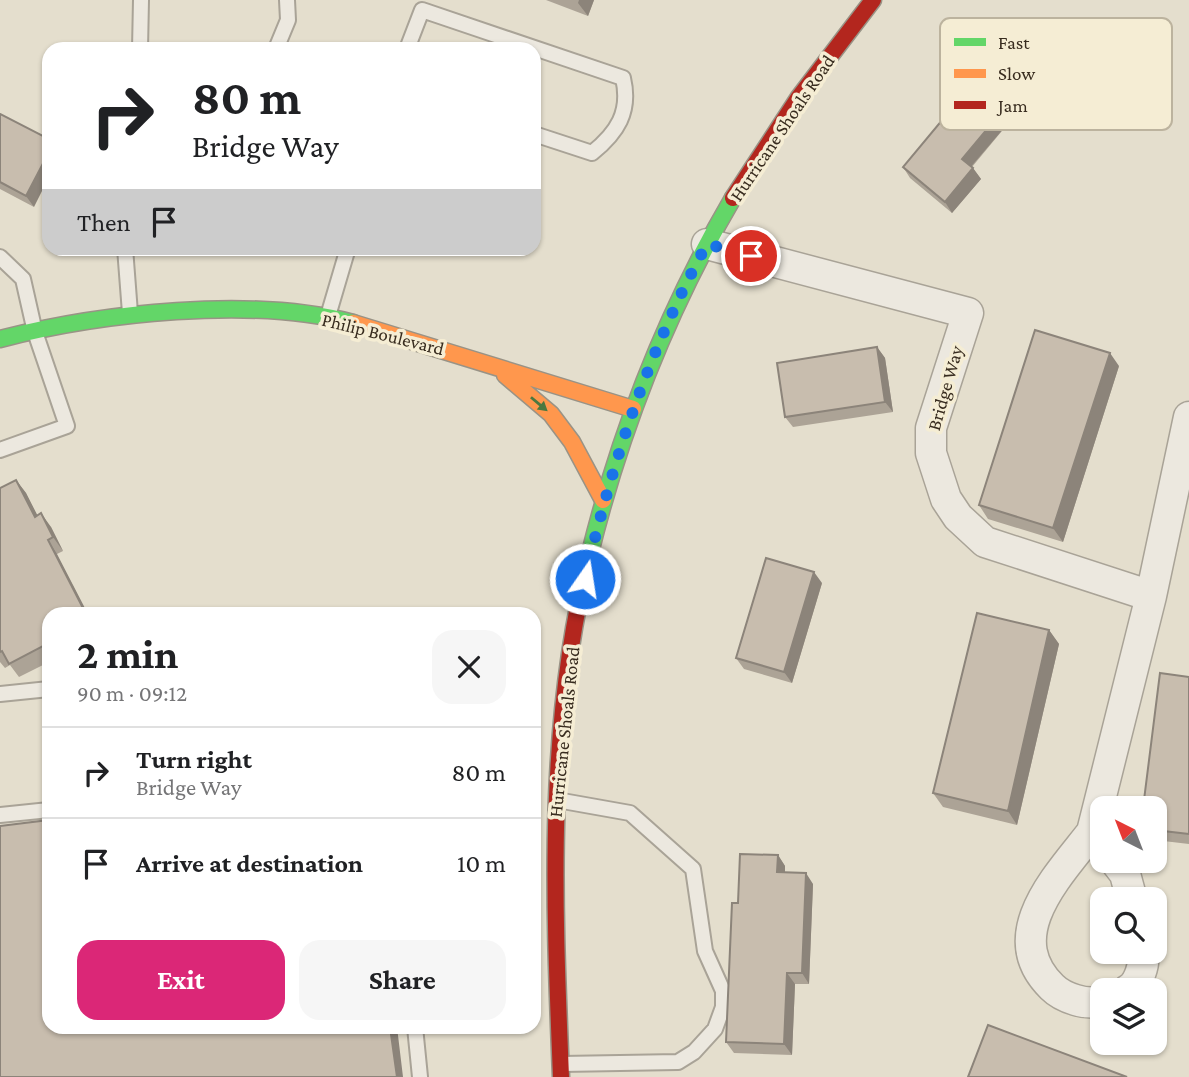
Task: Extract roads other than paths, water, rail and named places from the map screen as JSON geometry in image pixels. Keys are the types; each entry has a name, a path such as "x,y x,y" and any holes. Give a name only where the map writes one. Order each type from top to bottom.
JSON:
{"street":[{"name":"Hurricane Shoals Road","path":"561,1070 556,800 566,686 579,606 603,500 634,409 674,311 707,244 760,154 873,0"},
{"name":"Bridge Way","path":"707,244 968,313 930,428 931,453 946,499 958,517 985,542 1151,596"},
{"name":"Philip Boulevard","path":"0,339 97,320 237,313 328,317 487,360 634,409"},
{"path":"487,360 551,414 572,442 603,500"},
{"path":"1107,796 1189,417"},
{"path":"1090,846 1049,888 1033,918 1031,957 1041,976 1060,995 1090,1002"}],"lane":[{"path":"140,42 141,0"},
{"path":"279,42 288,20 287,0"},
{"path":"410,42 422,10 517,42"},
{"path":"541,50 623,78 626,92 623,118 611,138 592,153 541,136"},
{"path":"126,256 131,318"},
{"path":"328,317 346,256"},
{"path":"0,257 23,279 35,332 68,426 0,450"},
{"path":"0,694 42,690"},
{"path":"556,800 630,813 693,869 705,951 723,991 723,1007 715,1029 694,1052 678,1062 561,1070"},
{"path":"0,815 42,811"},
{"path":"416,1034 420,1077"}]}
